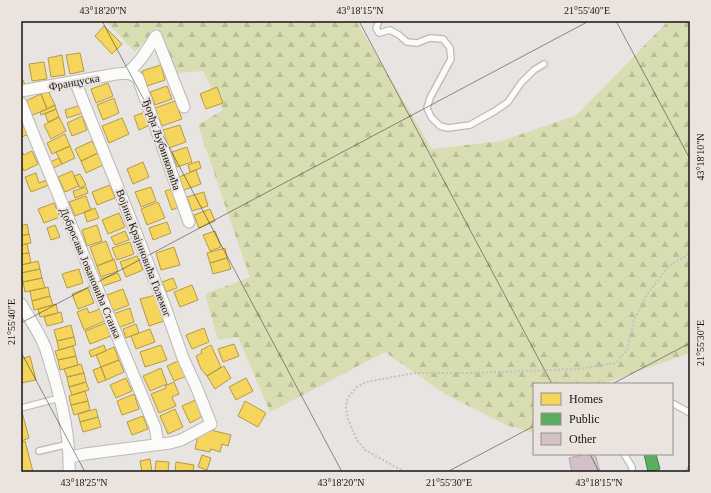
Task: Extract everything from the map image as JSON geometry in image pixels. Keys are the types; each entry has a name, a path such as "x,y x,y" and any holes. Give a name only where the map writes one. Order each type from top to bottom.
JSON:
{"street":[{"path":"127,73 134,68 142,58 156,36 184,107"},
{"name":"Француска","path":"21,91 127,73"},
{"name":"Ђорђа Љубинковића","path":"127,73 138,78 189,222"},
{"name":"Војина Крајиновића Големог","path":"75,81 159,289 183,358 198,390 211,424 181,440 158,444"},
{"name":"Добросава Јовановића Станка","path":"21,102 156,427 158,444"},
{"path":"21,304 45,347 64,410 69,444 69,472"},
{"path":"70,457 158,444"}],"lane":[{"path":"379,21 376,28 379,33 390,30 407,42 417,43 430,38 443,39 450,48 451,59 430,98 428,108 431,117 440,126 448,128 470,125 495,111 508,102 521,83 534,70 544,64"},
{"path":"21,408 60,398"},
{"path":"673,404 690,413"},
{"path":"39,451 69,444"},
{"path":"625,455 632,467 632,472"}],"path":[{"path":"404,472 366,450 357,440 348,419 346,408 347,400 357,387 366,382 415,373 469,373 578,369 616,363 627,350 634,320 648,293 669,266 687,255 690,251"}],"green space":[{"path":"106,21 356,21 432,149 501,141 577,115 668,21 690,21 690,353 606,383 533,383 533,433 506,425 445,394 385,352 270,412 238,337 218,340 205,294 250,277 198,125 223,110 203,71 177,73 157,27 135,52"}],"building: Homes":[{"path":"104,26 122,44 112,54 95,36"},
{"path":"80,53 84,71 70,74 66,55"},
{"path":"62,55 65,75 51,77 48,58"},
{"path":"44,62 47,79 32,81 29,64"},
{"path":"161,65 165,80 147,86 142,71"},
{"path":"21,77 25,84 21,86"},
{"path":"108,83 113,96 96,103 91,89"},
{"path":"167,86 172,99 155,105 150,92"},
{"path":"217,87 223,103 206,109 200,94"},
{"path":"48,91 55,105 47,109 41,94"},
{"path":"41,94 47,109 30,116 23,102"},
{"path":"114,98 119,113 103,120 97,105"},
{"path":"175,101 182,119 162,126 155,108"},
{"path":"55,105 56,109 41,115 40,112"},
{"path":"81,105 83,113 67,118 65,110"},
{"path":"56,109 59,117 48,122 45,114"},
{"path":"145,112 150,125 139,130 134,116"},
{"path":"82,116 87,130 72,136 67,123"},
{"path":"59,117 66,131 51,139 44,125"},
{"path":"122,118 129,134 109,143 102,126"},
{"path":"23,124 27,135 21,137 21,125"},
{"path":"180,125 186,142 169,148 163,130"},
{"path":"65,134 70,146 52,154 47,143"},
{"path":"92,141 98,153 81,161 75,149"},
{"path":"70,146 75,158 62,164 56,152"},
{"path":"187,147 192,162 177,167 172,152"},
{"path":"21,150 24,155 32,151 38,164 24,171 21,165"},
{"path":"98,153 103,165 86,173 81,161"},
{"path":"59,158 62,164 53,168 50,162"},
{"path":"199,161 201,168 190,172 188,165"},
{"path":"143,162 149,177 133,184 127,169"},
{"path":"196,170 201,184 184,190 179,177"},
{"path":"72,171 79,186 65,192 58,177"},
{"path":"36,173 39,183 47,180 49,185 31,192 25,177"},
{"path":"80,174 86,185 80,188 74,176"},
{"path":"110,185 115,198 97,205 92,192"},
{"path":"86,187 88,193 75,198 73,191"},
{"path":"151,187 156,201 141,207 135,192"},
{"path":"172,189 179,207 172,210 165,191"},
{"path":"204,192 208,206 192,211 187,197"},
{"path":"86,196 91,210 75,216 69,202"},
{"path":"158,202 165,218 147,225 141,209"},
{"path":"54,203 60,217 44,223 38,209"},
{"path":"95,208 99,218 87,222 84,212"},
{"path":"210,209 215,221 199,228 194,215"},
{"path":"119,213 125,227 108,234 102,220"},
{"path":"167,222 171,233 153,240 149,228"},
{"path":"27,224 29,234 21,236 21,226"},
{"path":"55,225 60,237 51,240 47,228"},
{"path":"97,225 102,241 87,246 82,230"},
{"path":"125,231 129,240 115,245 111,237"},
{"path":"215,231 221,247 210,251 203,235"},
{"path":"29,234 31,243 21,245 21,236"},
{"path":"106,241 113,260 97,266 90,247"},
{"path":"130,242 134,254 117,260 112,248"},
{"path":"27,244 29,253 21,254 21,245"},
{"path":"174,247 180,265 161,270 156,253"},
{"path":"225,248 227,258 210,263 207,253"},
{"path":"29,253 31,263 21,265 21,254"},
{"path":"137,256 143,270 126,277 120,262"},
{"path":"227,258 231,269 213,274 210,263"},
{"path":"114,259 118,271 101,277 97,266"},
{"path":"38,261 40,269 21,273 21,265"},
{"path":"40,269 42,278 23,282 21,273"},
{"path":"79,269 83,283 67,288 62,274"},
{"path":"118,273 121,280 100,287 98,280"},
{"path":"42,278 45,288 25,292 23,282"},
{"path":"173,278 177,288 166,292 162,282"},
{"path":"192,285 198,300 180,307 174,292"},
{"path":"48,287 50,296 32,301 30,291"},
{"path":"88,288 94,303 78,309 72,294"},
{"path":"123,289 129,305 113,311 107,295"},
{"path":"156,295 164,321 149,326 140,299"},
{"path":"50,296 53,305 34,310 32,301"},
{"path":"56,304 58,313 40,317 38,309"},
{"path":"87,308 89,313 100,309 105,321 84,330 77,312"},
{"path":"130,308 134,322 118,328 113,314"},
{"path":"61,312 63,322 47,326 44,317"},
{"path":"106,323 111,336 90,344 85,331"},
{"path":"136,324 139,333 126,338 123,329"},
{"path":"71,325 74,337 57,341 54,330"},
{"path":"204,328 209,342 192,349 186,335"},
{"path":"150,329 155,342 136,349 131,336"},
{"path":"74,337 76,345 59,350 57,341"},
{"path":"234,344 239,356 223,362 218,349"},
{"path":"104,345 106,351 91,357 89,351"},
{"path":"161,345 167,360 145,367 140,352"},
{"path":"211,345 221,367 207,376 201,369 196,356 202,353 201,350"},
{"path":"73,346 76,356 58,360 55,351"},
{"path":"114,347 119,360 101,367 96,355"},
{"path":"30,356 36,380 21,383 21,359"},
{"path":"76,356 78,365 60,370 58,360"},
{"path":"119,360 124,372 106,380 101,367"},
{"path":"180,360 187,376 174,381 167,366"},
{"path":"81,364 84,373 67,377 64,369"},
{"path":"224,366 231,378 215,389 207,376"},
{"path":"101,367 106,380 98,383 93,370"},
{"path":"161,368 167,384 150,391 143,376"},
{"path":"84,373 86,382 69,387 67,377"},
{"path":"126,378 132,391 116,398 110,385"},
{"path":"246,378 253,391 236,400 229,387"},
{"path":"86,382 89,390 72,395 69,387"},
{"path":"174,382 179,394 172,397 176,406 159,413 151,394 166,388 165,386"},
{"path":"85,391 88,401 71,405 69,396"},
{"path":"134,394 139,409 122,415 117,401"},
{"path":"198,399 205,415 190,423 182,406"},
{"path":"88,401 90,410 74,415 71,405"},
{"path":"245,401 266,413 258,427 238,416"},
{"path":"96,409 98,417 80,422 78,414"},
{"path":"175,409 183,427 168,434 160,416"},
{"path":"22,412 29,438 21,441 21,413"},
{"path":"143,416 148,429 132,435 127,422"},
{"path":"98,417 101,427 83,432 80,422"},
{"path":"207,429 231,435 228,446 222,444 220,452 211,449 210,452 195,449 199,431"},
{"path":"25,441 33,472 21,472 21,442"},
{"path":"202,455 211,458 207,470 198,467"},
{"path":"150,459 152,472 142,472 140,461"},
{"path":"156,461 169,462 168,472 155,472"},
{"path":"176,462 194,465 193,472 175,472"}],"building: Public":[{"path":"644,455 656,455 660,469 648,472"}],"building: Other":[{"path":"582,455 595,455 600,472 572,472 569,458"},
{"path":"690,465 690,472 684,472"}]}
